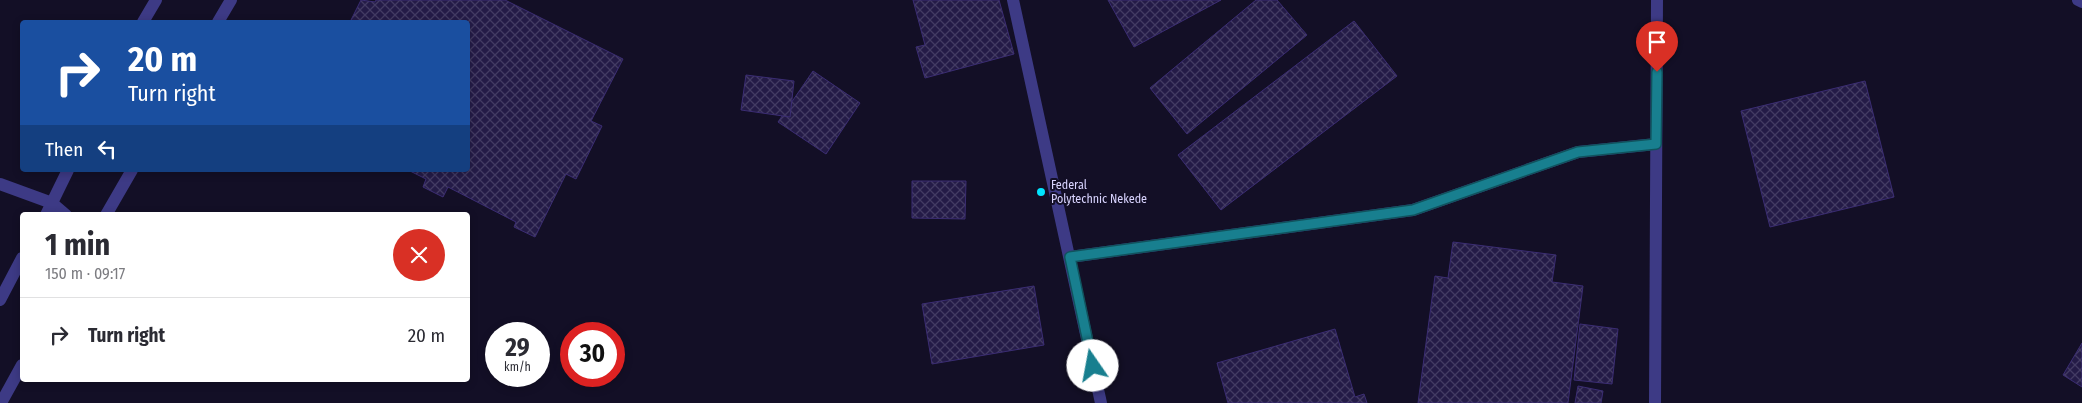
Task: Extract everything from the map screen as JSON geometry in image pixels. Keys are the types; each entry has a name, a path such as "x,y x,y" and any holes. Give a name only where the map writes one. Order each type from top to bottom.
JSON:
{"street":[{"path":"144,20 156,0"},
{"path":"219,20 231,0"},
{"path":"1013,0 1101,403"},
{"path":"1655,403 1657,0"},
{"path":"2078,0 2082,2"},
{"path":"1070,257 1413,210 1578,152 1656,144"},
{"path":"48,212 67,172"},
{"path":"108,212 131,172"},
{"path":"0,184 52,203 62,212"},
{"path":"0,300 20,262"},
{"path":"2,403 20,369"}],"building":[{"path":"361,0 375,2 376,0 505,0 623,59 591,121 602,126 576,179 566,174 535,237 514,227 516,222 448,187 443,197 423,187 426,179 412,172 470,172 470,20 351,20"},
{"path":"913,0 999,0 1014,54 925,78 916,47 925,45"},
{"path":"1108,0 1221,0 1134,47"},
{"path":"1256,0 1277,0 1307,35 1187,134 1150,88"},
{"path":"1354,21 1397,76 1221,210 1178,155"},
{"path":"813,71 860,103 826,154 778,122"},
{"path":"746,75 794,81 790,117 741,110"},
{"path":"1865,81 1894,197 1770,227 1741,111"},
{"path":"912,181 966,181 965,219 912,218"},
{"path":"1453,242 1556,255 1552,282 1583,286 1568,403 1418,403 1435,276 1448,278"},
{"path":"1034,286 1044,345 932,364 922,304"},
{"path":"1580,324 1618,329 1612,384 1574,380"},
{"path":"1335,329 1355,397 1364,394 1367,403 1228,403 1217,363"},
{"path":"2082,343 2082,387 2063,375"},
{"path":"1578,386 1603,391 1601,403 1575,403"}],"place":[{"name":"Federal Polytechnic Nekede","path":"1041,192"}],"route":[{"path":"1093,366 1070,257 1413,210 1578,152 1656,144 1657,72"}]}
